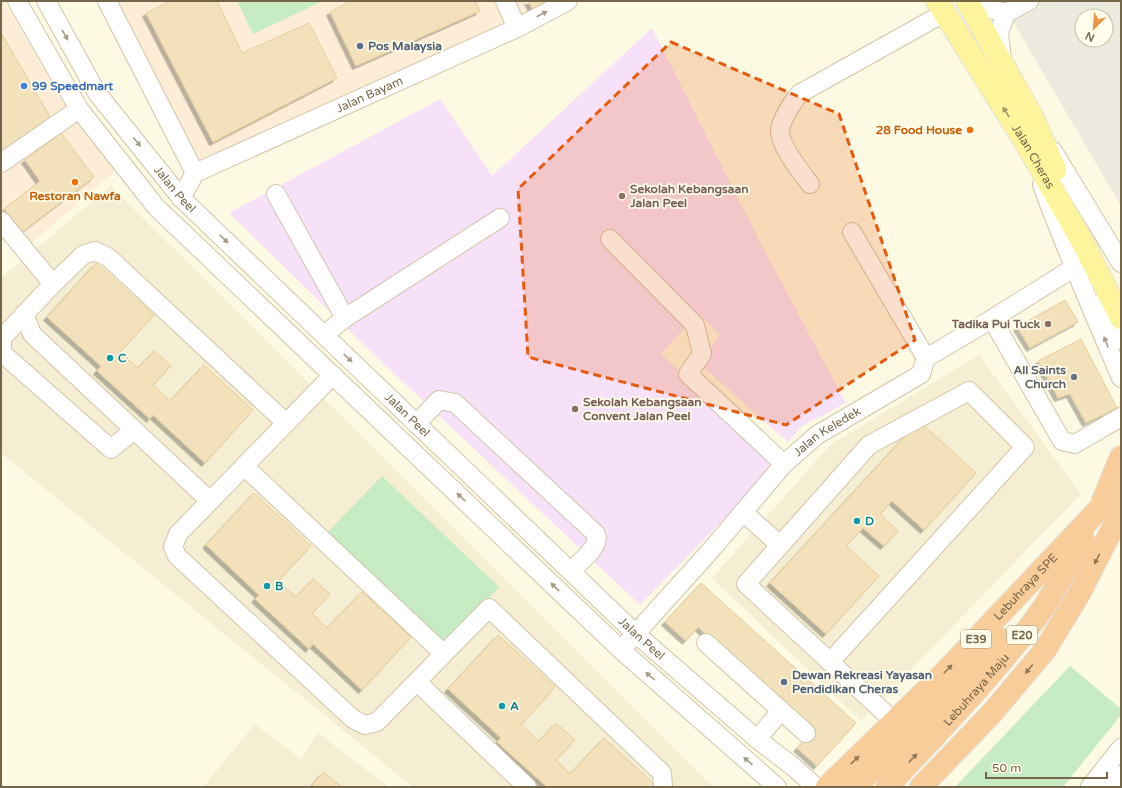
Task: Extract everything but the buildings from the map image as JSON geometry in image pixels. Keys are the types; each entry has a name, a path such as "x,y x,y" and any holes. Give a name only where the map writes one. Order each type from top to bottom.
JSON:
{"highway":[{"name":"Lebuhraya Maju","path":"887,787 975,693 1030,625 1069,563 1101,504 1121,457"},
{"name":"Lebuhraya SPE","path":"827,787 945,672 1121,486"},
{"name":"Lebuhraya SPE","path":"855,787 959,685 1121,506"},
{"name":"E20","path":"921,787 992,713 1045,650 1079,594 1121,512"}],"main road":[{"name":"Jalan Cheras","path":"967,1 1034,120 1052,166 1121,293"},
{"name":"Jalan Cheras","path":"941,7 1027,145 1082,241 1121,318"}],"street":[{"name":"Jalan Peel","path":"17,1 79,109 156,207 621,650 775,785"},
{"name":"Jalan Peel","path":"46,1 98,93 181,198 636,634 757,739 791,765 816,787"},
{"path":"107,1 195,173 181,198"},
{"path":"505,1 517,28"},
{"name":"Jalan Bayam","path":"195,173 517,28 568,1"},
{"path":"972,1 983,7 1006,13 1029,1"},
{"path":"810,184 785,148 780,130 795,99 799,94 941,7"},
{"path":"1004,67 999,33 1006,13"},
{"path":"1,163 79,109"},
{"path":"1034,120 1072,161 1121,239"},
{"path":"1034,120 1121,263"},
{"path":"1027,145 1063,242 1075,267 1121,378"},
{"path":"1027,145 1073,247 1121,340"},
{"path":"276,194 345,318"},
{"path":"324,336 345,318 500,218"},
{"path":"1,221 53,284"},
{"path":"852,232 926,358 1075,267"},
{"path":"610,238 695,325 702,354 688,374 784,464"},
{"path":"134,430 111,449 2,353 2,338 53,284 83,255 95,251 108,257 285,422"},
{"path":"24,314 32,334 210,501"},
{"path":"992,319 1062,441 1075,444 1121,417"},
{"name":"Jalan Keledek","path":"621,650 784,464 817,435 921,374 926,358"},
{"path":"333,375 285,422 178,534 173,547 177,556 353,719 365,725 377,722 489,608 662,773 663,787"},
{"path":"830,662 1025,447 969,390 869,445 746,584 830,662 885,713"},
{"path":"416,424 439,400 455,403 596,534 598,538 596,544 571,571"},
{"path":"244,466 444,654"},
{"path":"743,512 780,545"},
{"path":"706,643 806,733"},
{"path":"417,682 527,787"},
{"path":"757,739 782,711"},
{"path":"1090,787 1121,748"},
{"path":"775,785 791,765"},
{"path":"1111,787 1121,774"}],"highlighted area":[{"path":"671,42 839,114 915,340 786,425 528,357 518,189"}],"shaded area":[{"path":"1,1 4,1 69,112 115,171 27,247 1,215"},
{"path":"113,1 498,1 509,25 199,164"},
{"path":"511,1 556,1 520,19"},
{"path":"1001,1 1121,1 1121,206"},
{"path":"652,28 763,248 846,403 802,426 788,442 700,364 720,335 698,313 661,354 777,465 640,605 368,349 229,213 440,99 492,176"},
{"path":"111,186 711,785 709,787 413,787 1,453 1,278"},
{"path":"979,355 1081,494 861,721 712,578 830,445"},
{"path":"255,724 301,759 318,733 389,787 203,787"}],"green space":[{"path":"237,1 323,1 253,34"},
{"path":"382,476 499,587 445,644 327,533"},
{"path":"1070,666 1121,709 1121,715 1063,787 955,787"}],"place":[{"name":"Pos Malaysia","path":"360,46"},
{"name":"99 Speedmart","path":"24,86"},
{"name":"28 Food House","path":"970,130"},
{"name":"Restoran Nawfa","path":"75,182"},
{"name":"Sekolah Kebangsaan Jalan Peel","path":"622,196"},
{"name":"Tadika Pui Tuck","path":"1048,324"},
{"name":"C","path":"110,358"},
{"name":"All Saints Church","path":"1074,377"},
{"name":"Sekolah Kebangsaan Convent Jalan Peel","path":"575,409"},
{"name":"D","path":"857,521"},
{"name":"B","path":"267,586"},
{"name":"Dewan Rekreasi Yayasan Pendidikan Cheras","path":"784,682"},
{"name":"A","path":"502,706"}]}
